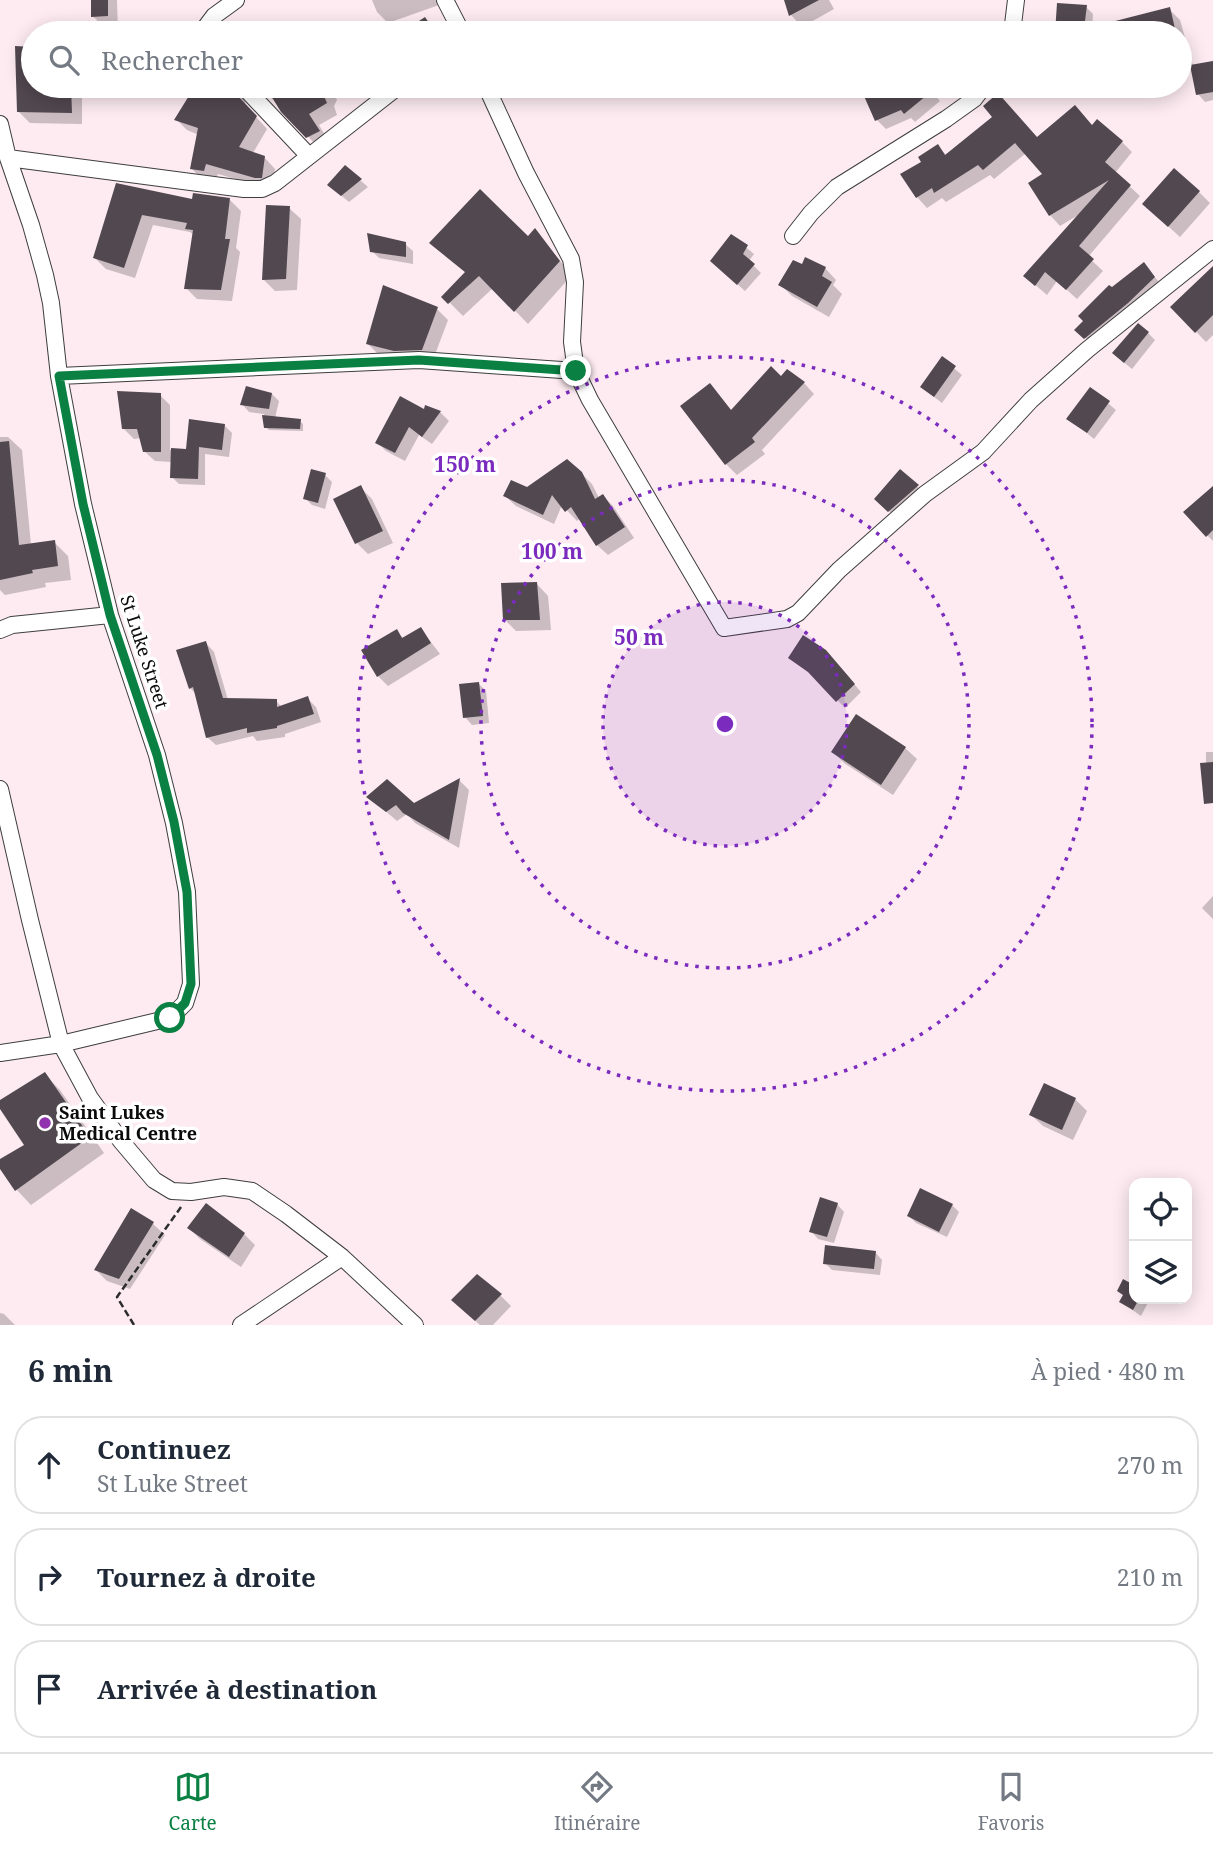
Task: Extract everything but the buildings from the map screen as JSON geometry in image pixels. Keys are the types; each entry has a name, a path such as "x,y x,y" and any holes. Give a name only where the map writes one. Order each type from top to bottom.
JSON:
{"street":[{"path":"211,21 236,0"},
{"path":"445,0 456,21"},
{"path":"1013,21 1016,0"},
{"path":"254,98 308,155"},
{"path":"8,158 244,189 262,189 275,183 383,98"},
{"path":"492,98 526,173 571,259 575,282 572,342 576,371 597,412 724,628 787,619 798,613 839,570 925,494 983,452 1031,400 1087,350 1213,249"},
{"path":"793,236 837,187 946,120 975,98"},
{"name":"St Luke Street","path":"0,124 45,275 59,376 83,504 110,615 157,755 174,822 187,892 191,984 185,1003 170,1018 61,1044 0,1053"},
{"path":"59,376 419,360 576,371"},
{"path":"0,630 12,625 110,615"},
{"path":"0,789 61,1044 90,1098 121,1141 154,1180 172,1191 191,1192 224,1187 252,1191 342,1257 415,1325"},
{"path":"241,1325 342,1257"}],"path":[{"path":"134,1325 117,1297 191,1192"}],"place":[{"name":"Saint Lukes Medical Centre","path":"45,1123"}],"route":[{"path":"170,1018 185,1003 191,984 187,892 174,822 157,755 110,615 83,504 59,376 419,360 576,371"}]}
